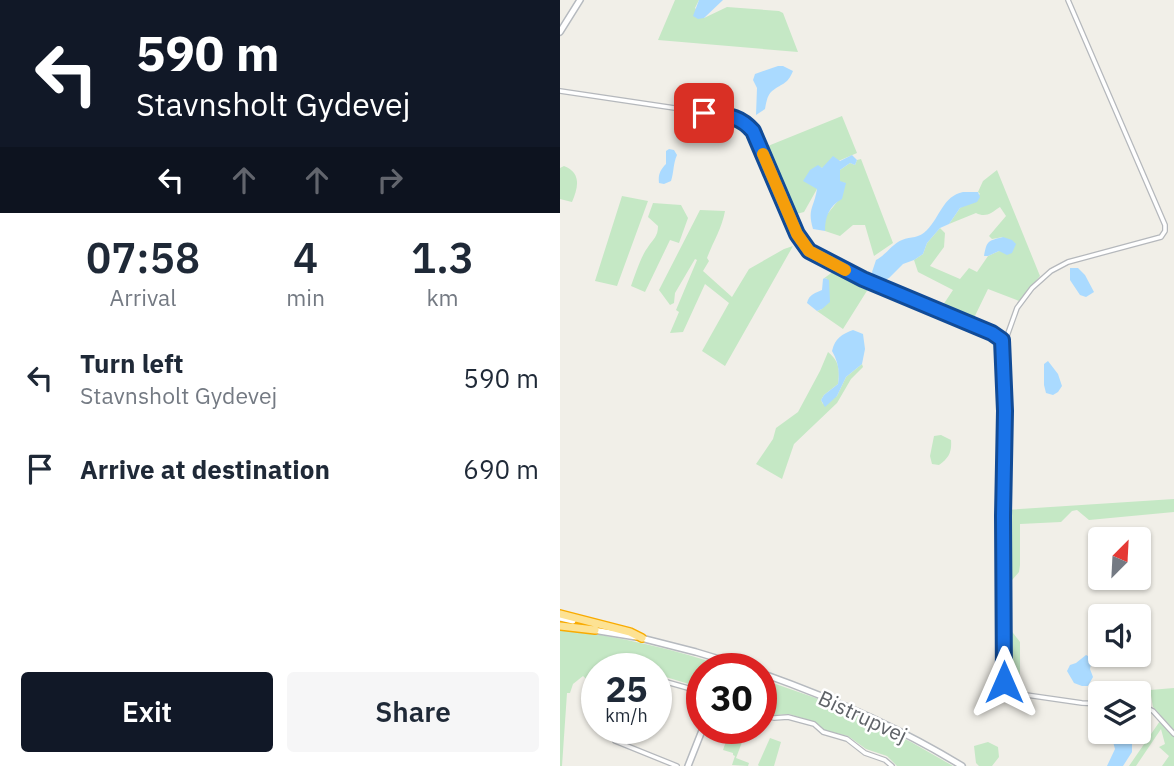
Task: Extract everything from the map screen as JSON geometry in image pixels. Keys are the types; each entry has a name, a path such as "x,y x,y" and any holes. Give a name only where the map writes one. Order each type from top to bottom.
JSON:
{"highway":[{"path":"560,616 630,632 642,638"},
{"path":"560,625 595,630"}],"main road":[{"path":"560,32 580,0"},
{"path":"595,630 642,638 696,653"},
{"name":"Bistrupvej","path":"777,679 880,721 962,766"},
{"path":"688,766 697,744"}],"street":[{"path":"1002,340 1007,336 1017,308 1032,288 1051,271 1068,262 1161,237 1165,231 1165,225 1068,0"},
{"path":"560,91 735,117 745,122 753,131 797,234 809,251 863,279 992,333 1002,340"},
{"path":"1002,340 1005,411 1004,682 1008,691 1013,693 1088,703"},
{"path":"1151,710 1174,734"},
{"path":"777,718 788,717 814,724 823,732 847,739 865,753 885,760 892,766"},
{"path":"622,744 677,766"}],"green space":[{"path":"675,0 699,0 695,8 704,18 727,7 779,11 783,13 798,52 658,40"},
{"path":"842,116 857,153 822,168 818,166 817,189 804,212 792,215 763,148"},
{"path":"861,159 893,243 874,256 865,225 853,225 840,236 825,231 825,217 837,202 845,183 840,182 840,170 850,163 855,165 857,160"},
{"path":"564,166 574,173 577,181 572,202 560,199 560,168"},
{"path":"997,170 1040,276 1019,301 988,289 972,322 941,308 953,290 918,272 914,260 923,254 927,243 940,228 945,233 944,247 930,266 960,279 969,268 977,272 988,256 999,251 1003,237 992,239 989,236 1006,216 1000,207 988,214 976,213 949,224 960,208 980,194 978,192 983,181"},
{"path":"622,196 648,201 617,286 595,281"},
{"path":"653,203 681,205 688,218 679,243 670,240 645,292 631,286 643,255 657,233 658,226 648,217"},
{"path":"700,210 725,211 707,258 709,261 703,271 732,297 749,269 793,246 725,366 702,351 729,303 705,284 683,332 670,333 679,312 676,310 697,260 695,259 675,293 674,303 670,305 659,290"},
{"path":"834,267 870,286 843,329 817,311 822,309 829,294 829,283 826,278 823,279 834,271"},
{"path":"828,352 837,362 839,379 838,384 824,395 821,400 823,404 837,396 846,377 862,364 863,367 851,379 837,403 794,444 782,479 756,464 773,439 776,428 798,412"},
{"path":"941,435 951,440 950,451 939,465 932,464 930,456 934,436"},
{"path":"1174,499 1174,512 1089,520 1077,510 1072,511 1061,522 1020,524 1019,572 1005,588 1006,510"},
{"path":"1007,625 1020,642 1020,687 1015,691 1007,681 1006,674"},
{"path":"560,628 686,654 686,683 672,679 672,653 581,653 581,678 573,684 570,693 567,693 560,766"},
{"path":"777,685 830,703 911,742 953,766 897,766 887,756 866,749 848,736 824,730 815,722 789,714 777,715"},
{"path":"1174,688 1174,730 1153,707 1151,690"},
{"path":"1160,721 1174,736 1174,766 1162,766 1169,756 1159,747 1165,744 1161,729 1151,744 1151,734"},
{"path":"781,742 774,766 758,765 767,744"},
{"path":"988,742 998,747 999,757 992,766 979,766 976,763 974,746"},
{"path":"725,744 741,744 736,758 749,763 748,766 732,765 735,756 723,750"},
{"path":"1144,744 1151,744 1136,766 1129,766"}],"water":[{"path":"699,0 723,0 704,18 698,19 693,16"},
{"path":"778,66 793,71 791,76 771,92 765,109 756,115 757,88 753,80 755,74"},
{"path":"674,150 677,155 671,181 659,183 660,173 666,164 666,151"},
{"path":"852,155 857,160 855,165 850,163 840,170 840,181 846,183 842,199 829,212 825,231 813,229 811,213 817,189 803,181 810,170 818,165 822,168 833,156 840,161"},
{"path":"963,192 978,192 980,197 977,202 960,208 949,224 940,228 927,243 923,254 903,264 889,278 878,283 875,281 872,272 876,260 898,242 924,233 946,202"},
{"path":"1003,237 1016,244 1012,253 1007,255 999,251 984,256 989,242"},
{"path":"1070,268 1078,268 1085,275 1094,292 1086,297 1080,295 1070,280"},
{"path":"825,278 829,280 830,302 817,311 807,303 811,296 822,290"},
{"path":"853,330 863,334 865,349 862,364 846,377 837,396 825,407 821,400 838,384 839,371 833,347 839,337"},
{"path":"1048,361 1058,374 1062,386 1053,395 1046,393 1044,385 1044,364"},
{"path":"1088,656 1088,667 1090,667 1093,677 1088,681 1088,686 1074,683 1067,671 1070,665"},
{"path":"1114,744 1132,744 1132,752 1123,766 1107,766 1115,749"}],"slow traffic":[{"path":"763,154 797,234 809,251 845,270"}],"route":[{"path":"704,113 735,117 745,122 753,131 797,234 809,251 863,279 992,333 1002,340 1005,411 1004,682"}]}
